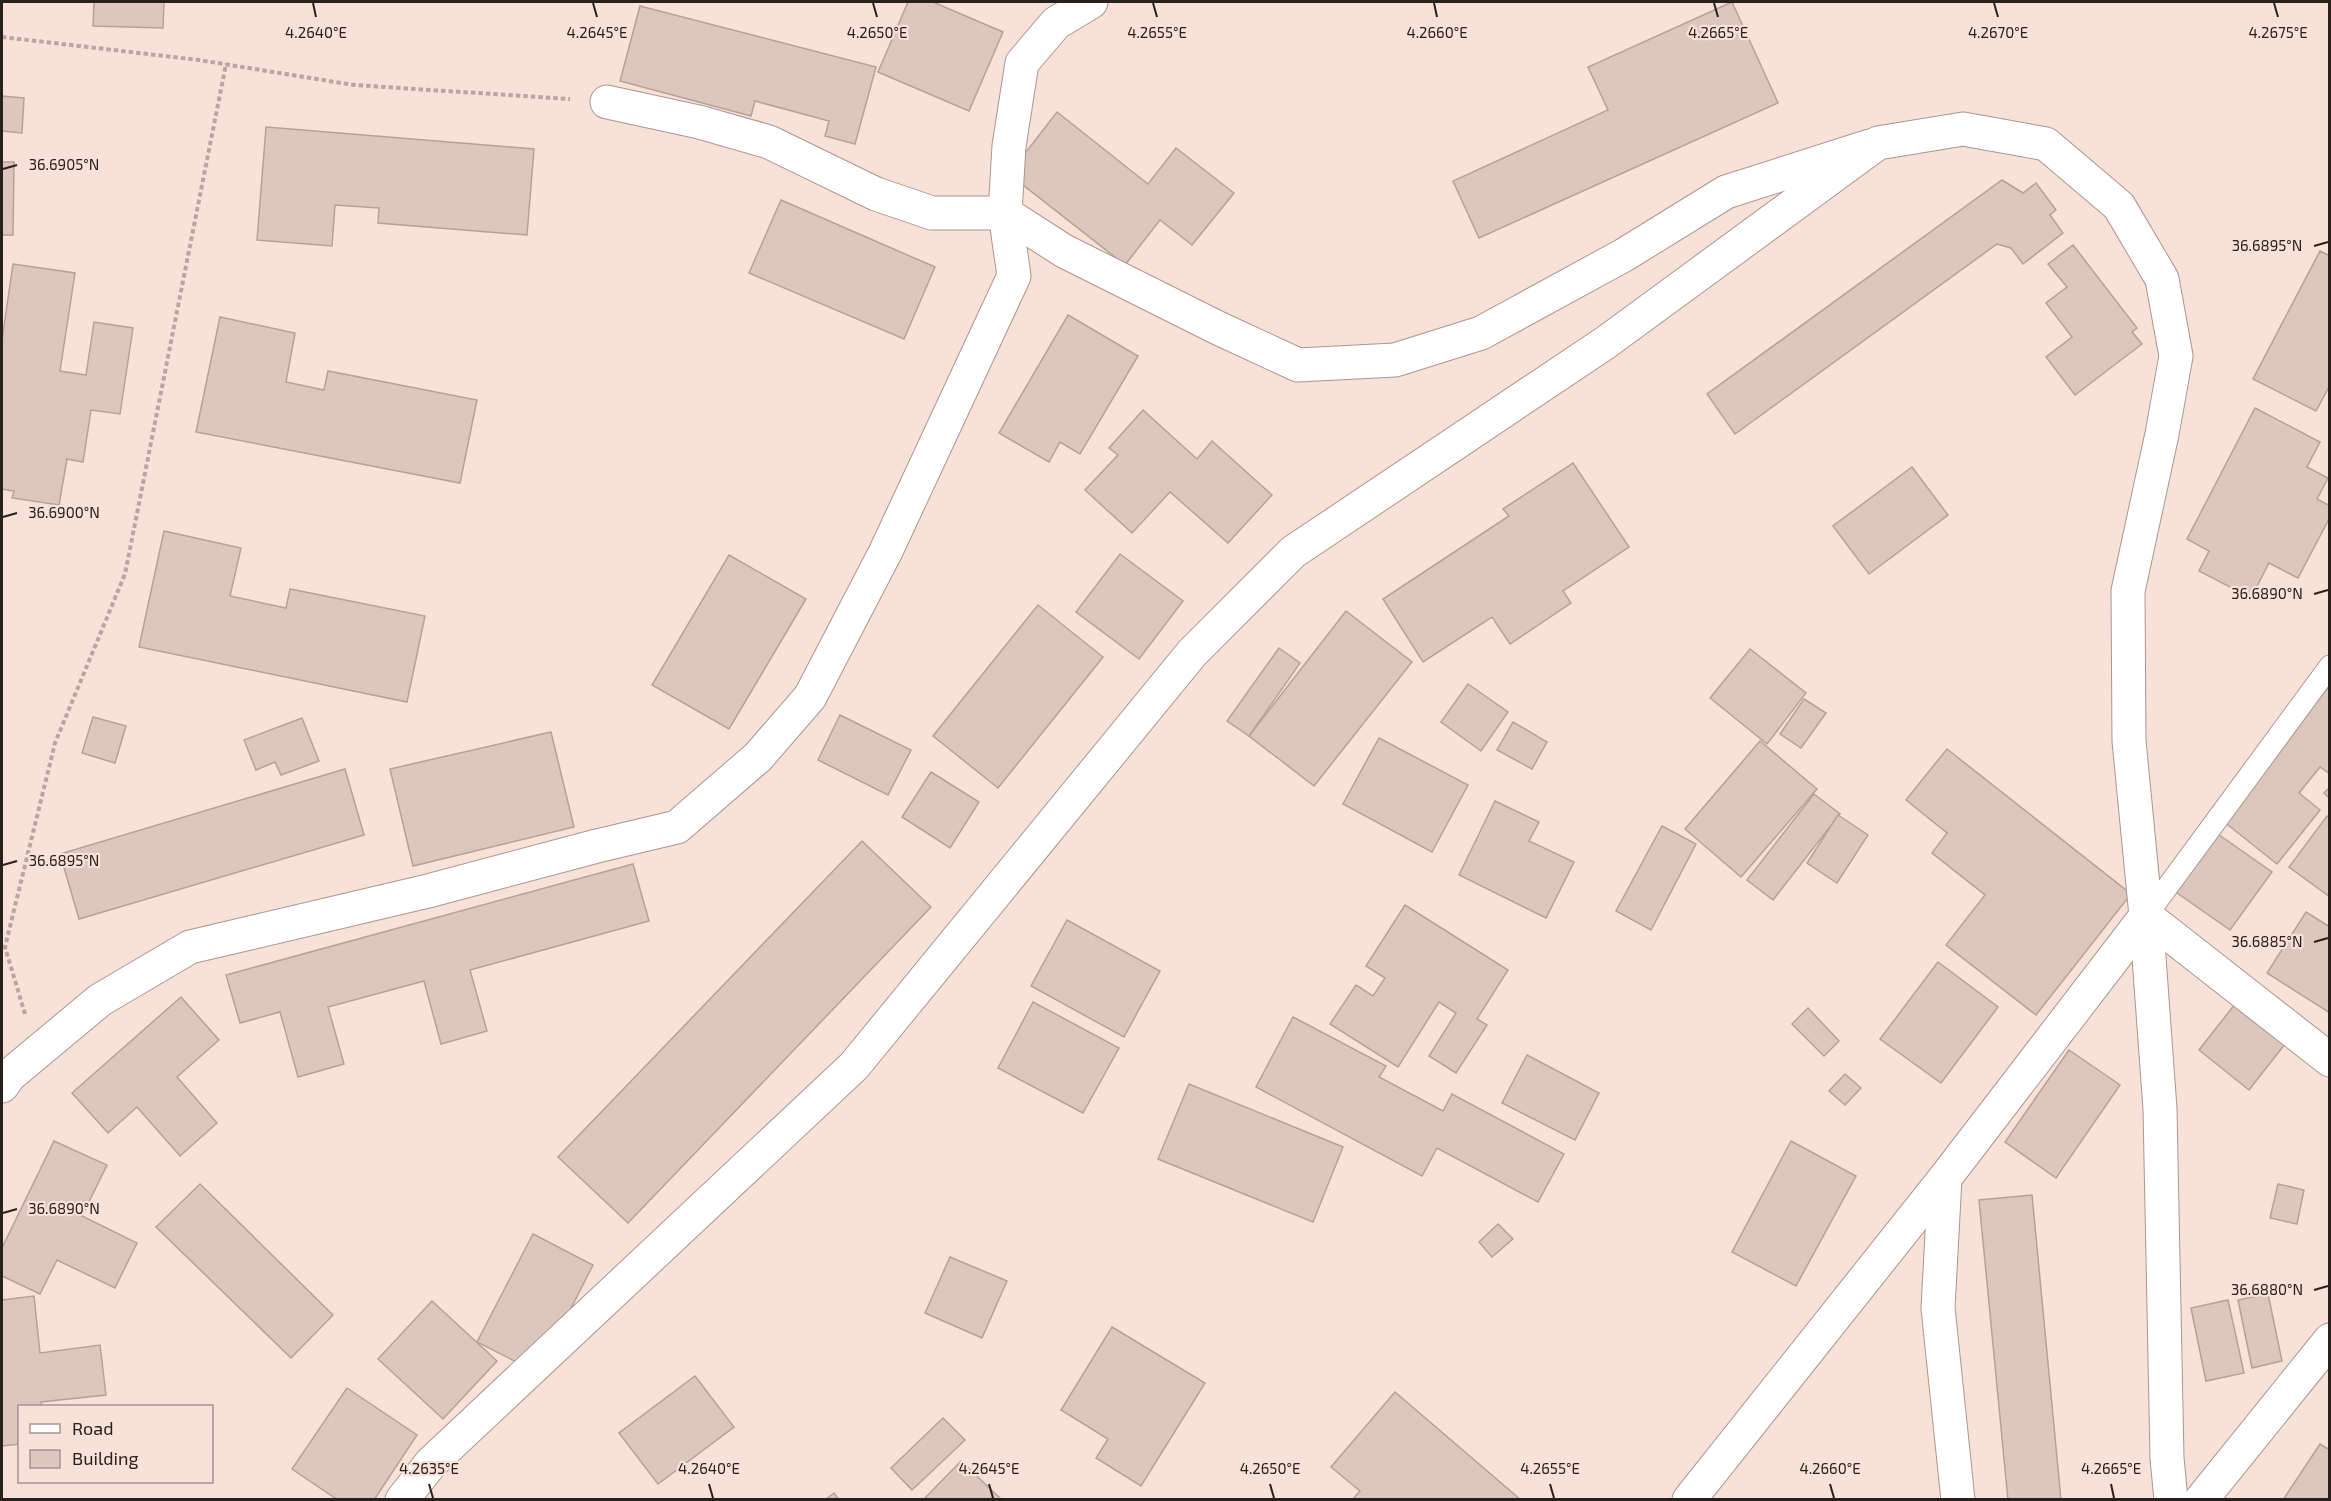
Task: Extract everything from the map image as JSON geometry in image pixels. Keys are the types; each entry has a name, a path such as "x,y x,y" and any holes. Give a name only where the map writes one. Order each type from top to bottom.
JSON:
{"street":[{"path":"2,1086 10,1075 100,1000 190,947 428,891 677,827 758,757 810,697 886,551 1014,276 1005,213 1010,146 1022,63 1056,23 1091,2"},
{"path":"607,102 699,122 770,142 876,194 932,213 1005,213 1064,251 1218,328 1298,364 1395,360 1480,333 1624,255 1726,192 1878,143 1963,129 2046,144 2119,206 2162,279 2175,356 2162,434 2128,591 2129,741 2146,916 2160,1109 2167,1458 2171,1500"},
{"path":"402,1500 431,1463 854,1066 1192,653 1293,552 1605,343 1878,143"},
{"path":"2146,916 2330,1060"},
{"path":"1689,1500 1945,1178 2146,916"},
{"path":"1945,1178 1938,1308 1958,1500"},
{"path":"2201,1500 2330,1340"}],"lane":[{"path":"2146,916 2330,666"}],"path":[{"path":"2,37 226,64 354,85 607,102"},
{"path":"37,1053 5,947 55,743 125,574 226,64"}],"building":[{"path":"94,2 164,2 163,28 93,26"},
{"path":"908,2 933,2 1003,32 969,111 878,72"},
{"path":"1732,2 1778,103 1479,238 1453,181 1608,110 1588,67"},
{"path":"640,6 876,67 855,144 825,136 829,121 755,101 751,116 620,81"},
{"path":"2,96 24,98 22,133 2,131"},
{"path":"1057,112 1148,184 1176,148 1234,193 1192,245 1160,220 1125,265 1009,174"},
{"path":"266,127 534,149 527,235 378,223 379,208 335,205 332,246 257,240"},
{"path":"2,162 14,162 13,235 2,235"},
{"path":"2002,180 2023,193 2036,183 2056,210 2050,215 2063,233 2023,264 2011,248 1997,244 1735,434 1707,394"},
{"path":"781,200 935,267 904,339 749,273"},
{"path":"2073,245 2137,328 2132,332 2142,344 2075,395 2046,357 2072,337 2046,303 2067,287 2048,264"},
{"path":"2320,251 2330,256 2330,385 2316,411 2253,379"},
{"path":"13,264 75,273 60,371 86,375 94,322 133,328 120,414 91,410 83,462 67,459 59,505 12,498 14,491 2,489 2,340"},
{"path":"1068,315 1138,356 1080,454 1060,442 1049,462 999,433"},
{"path":"220,317 295,333 286,382 324,390 328,371 477,400 460,483 196,432"},
{"path":"2255,408 2320,442 2307,467 2328,478 2317,499 2330,506 2330,517 2298,578 2269,563 2251,598 2199,571 2209,551 2187,539"},
{"path":"1143,410 1197,459 1212,441 1272,495 1228,543 1170,492 1132,533 1085,490 1118,455 1109,448"},
{"path":"1573,463 1629,547 1563,591 1571,603 1510,644 1492,617 1423,662 1383,599 1509,516 1503,509"},
{"path":"1912,467 1948,515 1869,574 1833,526"},
{"path":"164,531 241,548 230,596 286,608 290,589 425,616 407,702 139,647"},
{"path":"1120,554 1183,601 1139,659 1076,612"},
{"path":"729,555 806,599 729,729 652,685"},
{"path":"1038,605 1103,657 998,788 933,736"},
{"path":"1346,611 1412,662 1314,786 1249,736"},
{"path":"1279,648 1300,663 1249,736 1227,721"},
{"path":"1750,649 1806,693 1767,744 1710,698"},
{"path":"1468,684 1508,712 1481,751 1441,722"},
{"path":"2330,685 2330,774 2320,767 2299,793 2320,810 2277,864 2223,821"},
{"path":"1804,699 1826,713 1801,748 1780,734"},
{"path":"840,715 911,750 888,795 818,760"},
{"path":"93,717 126,726 115,763 82,753"},
{"path":"302,718 319,761 281,775 275,762 256,770 244,740"},
{"path":"1513,722 1547,742 1532,769 1497,750"},
{"path":"551,732 574,827 413,866 390,769"},
{"path":"1379,738 1468,785 1432,852 1343,804"},
{"path":"1760,741 1817,789 1741,877 1685,829"},
{"path":"1947,749 2131,894 2036,1015 1946,945 1985,895 1932,853 1947,833 1906,800"},
{"path":"345,769 364,835 79,919 60,854"},
{"path":"931,772 979,802 950,848 902,817"},
{"path":"2330,787 2330,799 2324,793"},
{"path":"1814,794 1840,814 1773,900 1747,880"},
{"path":"1495,801 1539,822 1529,841 1574,862 1546,918 1459,875"},
{"path":"1838,815 1868,835 1837,883 1807,863"},
{"path":"2327,816 2330,818 2330,897 2289,867"},
{"path":"1662,826 1696,844 1651,930 1616,911"},
{"path":"2215,832 2272,872 2230,930 2173,890"},
{"path":"862,841 931,907 628,1223 558,1157"},
{"path":"633,864 649,921 470,970 487,1031 441,1044 424,981 328,1007 344,1064 298,1077 280,1012 240,1023 226,975"},
{"path":"1405,905 1508,970 1477,1019 1487,1025 1456,1073 1429,1056 1456,1013 1439,1002 1398,1067 1330,1024 1356,985 1373,996 1385,978 1366,966"},
{"path":"2306,912 2330,927 2330,1013 2267,973"},
{"path":"1067,920 1160,971 1124,1037 1031,986"},
{"path":"1938,962 1998,1007 1941,1083 1880,1039"},
{"path":"181,997 219,1040 177,1077 217,1123 180,1156 137,1107 108,1133 72,1093"},
{"path":"1033,1002 1119,1048 1083,1113 998,1068"},
{"path":"2235,1004 2285,1044 2249,1090 2199,1050"},
{"path":"1808,1008 1839,1041 1824,1056 1792,1024"},
{"path":"1293,1017 1386,1066 1379,1077 1443,1111 1452,1094 1564,1154 1538,1202 1437,1148 1422,1176 1256,1087"},
{"path":"2069,1050 2120,1085 2056,1178 2005,1142"},
{"path":"1527,1055 1599,1093 1575,1140 1502,1103"},
{"path":"1845,1074 1861,1088 1845,1105 1829,1091"},
{"path":"1189,1084 1343,1147 1313,1222 1158,1159"},
{"path":"54,1141 107,1165 82,1216 137,1243 115,1288 57,1260 40,1294 2,1276 2,1248"},
{"path":"1791,1141 1856,1176 1796,1286 1732,1252"},
{"path":"200,1184 333,1315 291,1358 156,1227"},
{"path":"2278,1184 2304,1190 2297,1224 2270,1218"},
{"path":"2032,1195 2061,1500 2008,1500 1979,1200"},
{"path":"1498,1224 1513,1239 1492,1257 1479,1242"},
{"path":"533,1234 593,1265 538,1373 477,1342"},
{"path":"950,1257 1007,1281 982,1338 925,1313"},
{"path":"2268,1294 2282,1361 2252,1368 2238,1300"},
{"path":"34,1296 40,1353 100,1345 106,1395 41,1402 42,1405 18,1405 18,1444 2,1446 2,1300"},
{"path":"2228,1300 2244,1373 2206,1381 2191,1308"},
{"path":"432,1301 497,1361 443,1419 378,1359"},
{"path":"1112,1327 1205,1383 1141,1486 1096,1458 1108,1439 1061,1410"},
{"path":"695,1376 734,1427 658,1484 619,1433"},
{"path":"347,1388 417,1435 374,1500 338,1500 292,1469"},
{"path":"1395,1392 1521,1500 1352,1500 1360,1491 1331,1467"},
{"path":"943,1418 965,1440 912,1490 891,1468"},
{"path":"2320,1444 2330,1450 2330,1500 2283,1500"},
{"path":"961,1461 1002,1500 923,1500"},
{"path":"834,1493 839,1500 825,1500"}]}
